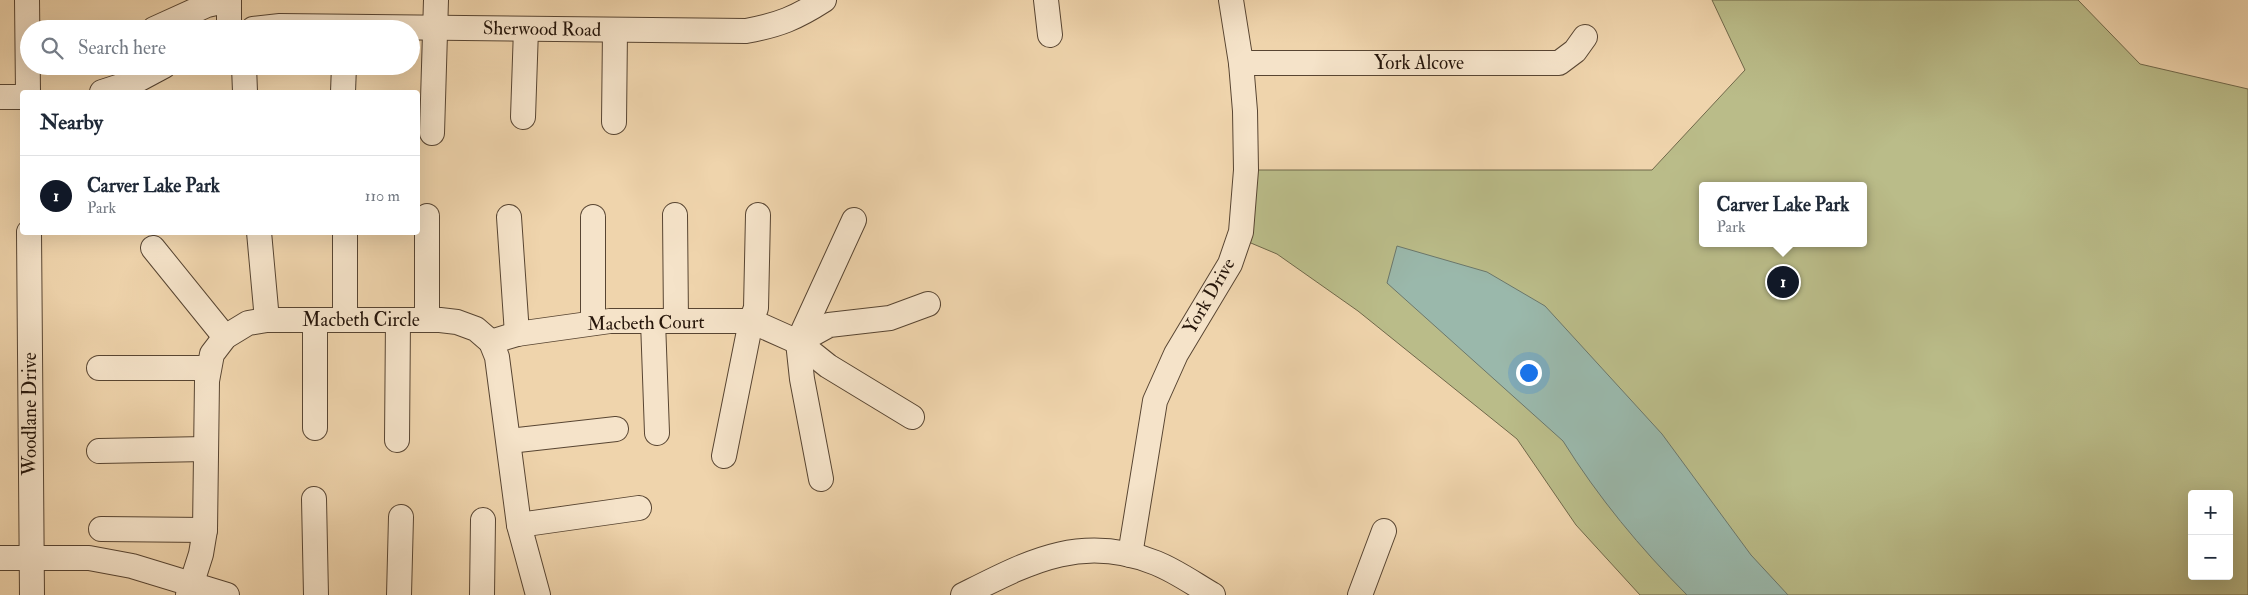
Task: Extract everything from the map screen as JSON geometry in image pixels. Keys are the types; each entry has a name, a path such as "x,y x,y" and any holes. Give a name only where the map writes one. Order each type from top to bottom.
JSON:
{"street":[{"path":"27,0 27,20"},
{"path":"174,20 207,5 229,0 229,20"},
{"path":"432,132 436,0"},
{"name":"Sherwood Road","path":"420,28 746,31 776,26 801,15 824,0"},
{"path":"1046,0 1050,35"},
{"name":"York Drive","path":"1130,556 1155,401 1176,354 1230,264 1241,232 1246,170 1241,62 1231,0"},
{"path":"523,118 526,29"},
{"path":"614,122 615,30"},
{"name":"York Alcove","path":"1241,62 1559,63 1575,51 1585,37"},
{"path":"28,75 28,90"},
{"path":"108,90 136,81 147,75"},
{"path":"245,75 246,90"},
{"path":"343,90 344,75"},
{"path":"0,98 20,97"},
{"path":"656,433 664,321 675,215"},
{"path":"724,456 750,321 756,308 758,215"},
{"path":"427,216 427,320"},
{"path":"509,217 517,334"},
{"path":"593,217 593,323"},
{"path":"821,479 802,379 798,342 854,220"},
{"name":"Woodlane Drive","path":"29,235 32,595"},
{"path":"259,235 267,320"},
{"path":"345,235 345,320"},
{"path":"153,248 224,337"},
{"path":"798,342 829,325 890,318 928,304"},
{"name":"Macbeth Circle","path":"190,589 206,530 207,368 212,354 224,337 248,323 267,320 427,320 457,322 476,329 490,342"},
{"path":"315,320 315,428"},
{"path":"396,440 398,320"},
{"name":"Macbeth Court","path":"490,342 517,334 593,323 750,321 798,342 828,366 912,417"},
{"path":"490,342 500,369 519,525 538,595"},
{"path":"99,368 207,368"},
{"path":"509,441 616,429"},
{"path":"99,451 206,449"},
{"path":"314,500 316,595"},
{"path":"519,525 639,508"},
{"path":"399,595 401,518"},
{"path":"482,595 483,520"},
{"path":"101,529 206,530"},
{"path":"1360,595 1384,531"},
{"path":"963,595 1022,565 1054,554 1080,551 1130,556 1156,563 1213,595"},
{"path":"0,558 89,558 132,566 190,589 227,595"}],"green space":[{"path":"1712,0 2078,0 2140,64 2248,89 2248,595 1640,595 1576,525 1517,439 1358,311 1277,254 1239,238 1246,170 1652,170 1745,70"}],"shaded area":[{"path":"1397,246 1487,272 1545,306 1662,434 1751,555 1788,595 1687,595 1620,521 1576,462 1563,441 1387,283"}],"place":[{"name":"Carver Lake Park","path":"1783,282"}]}
